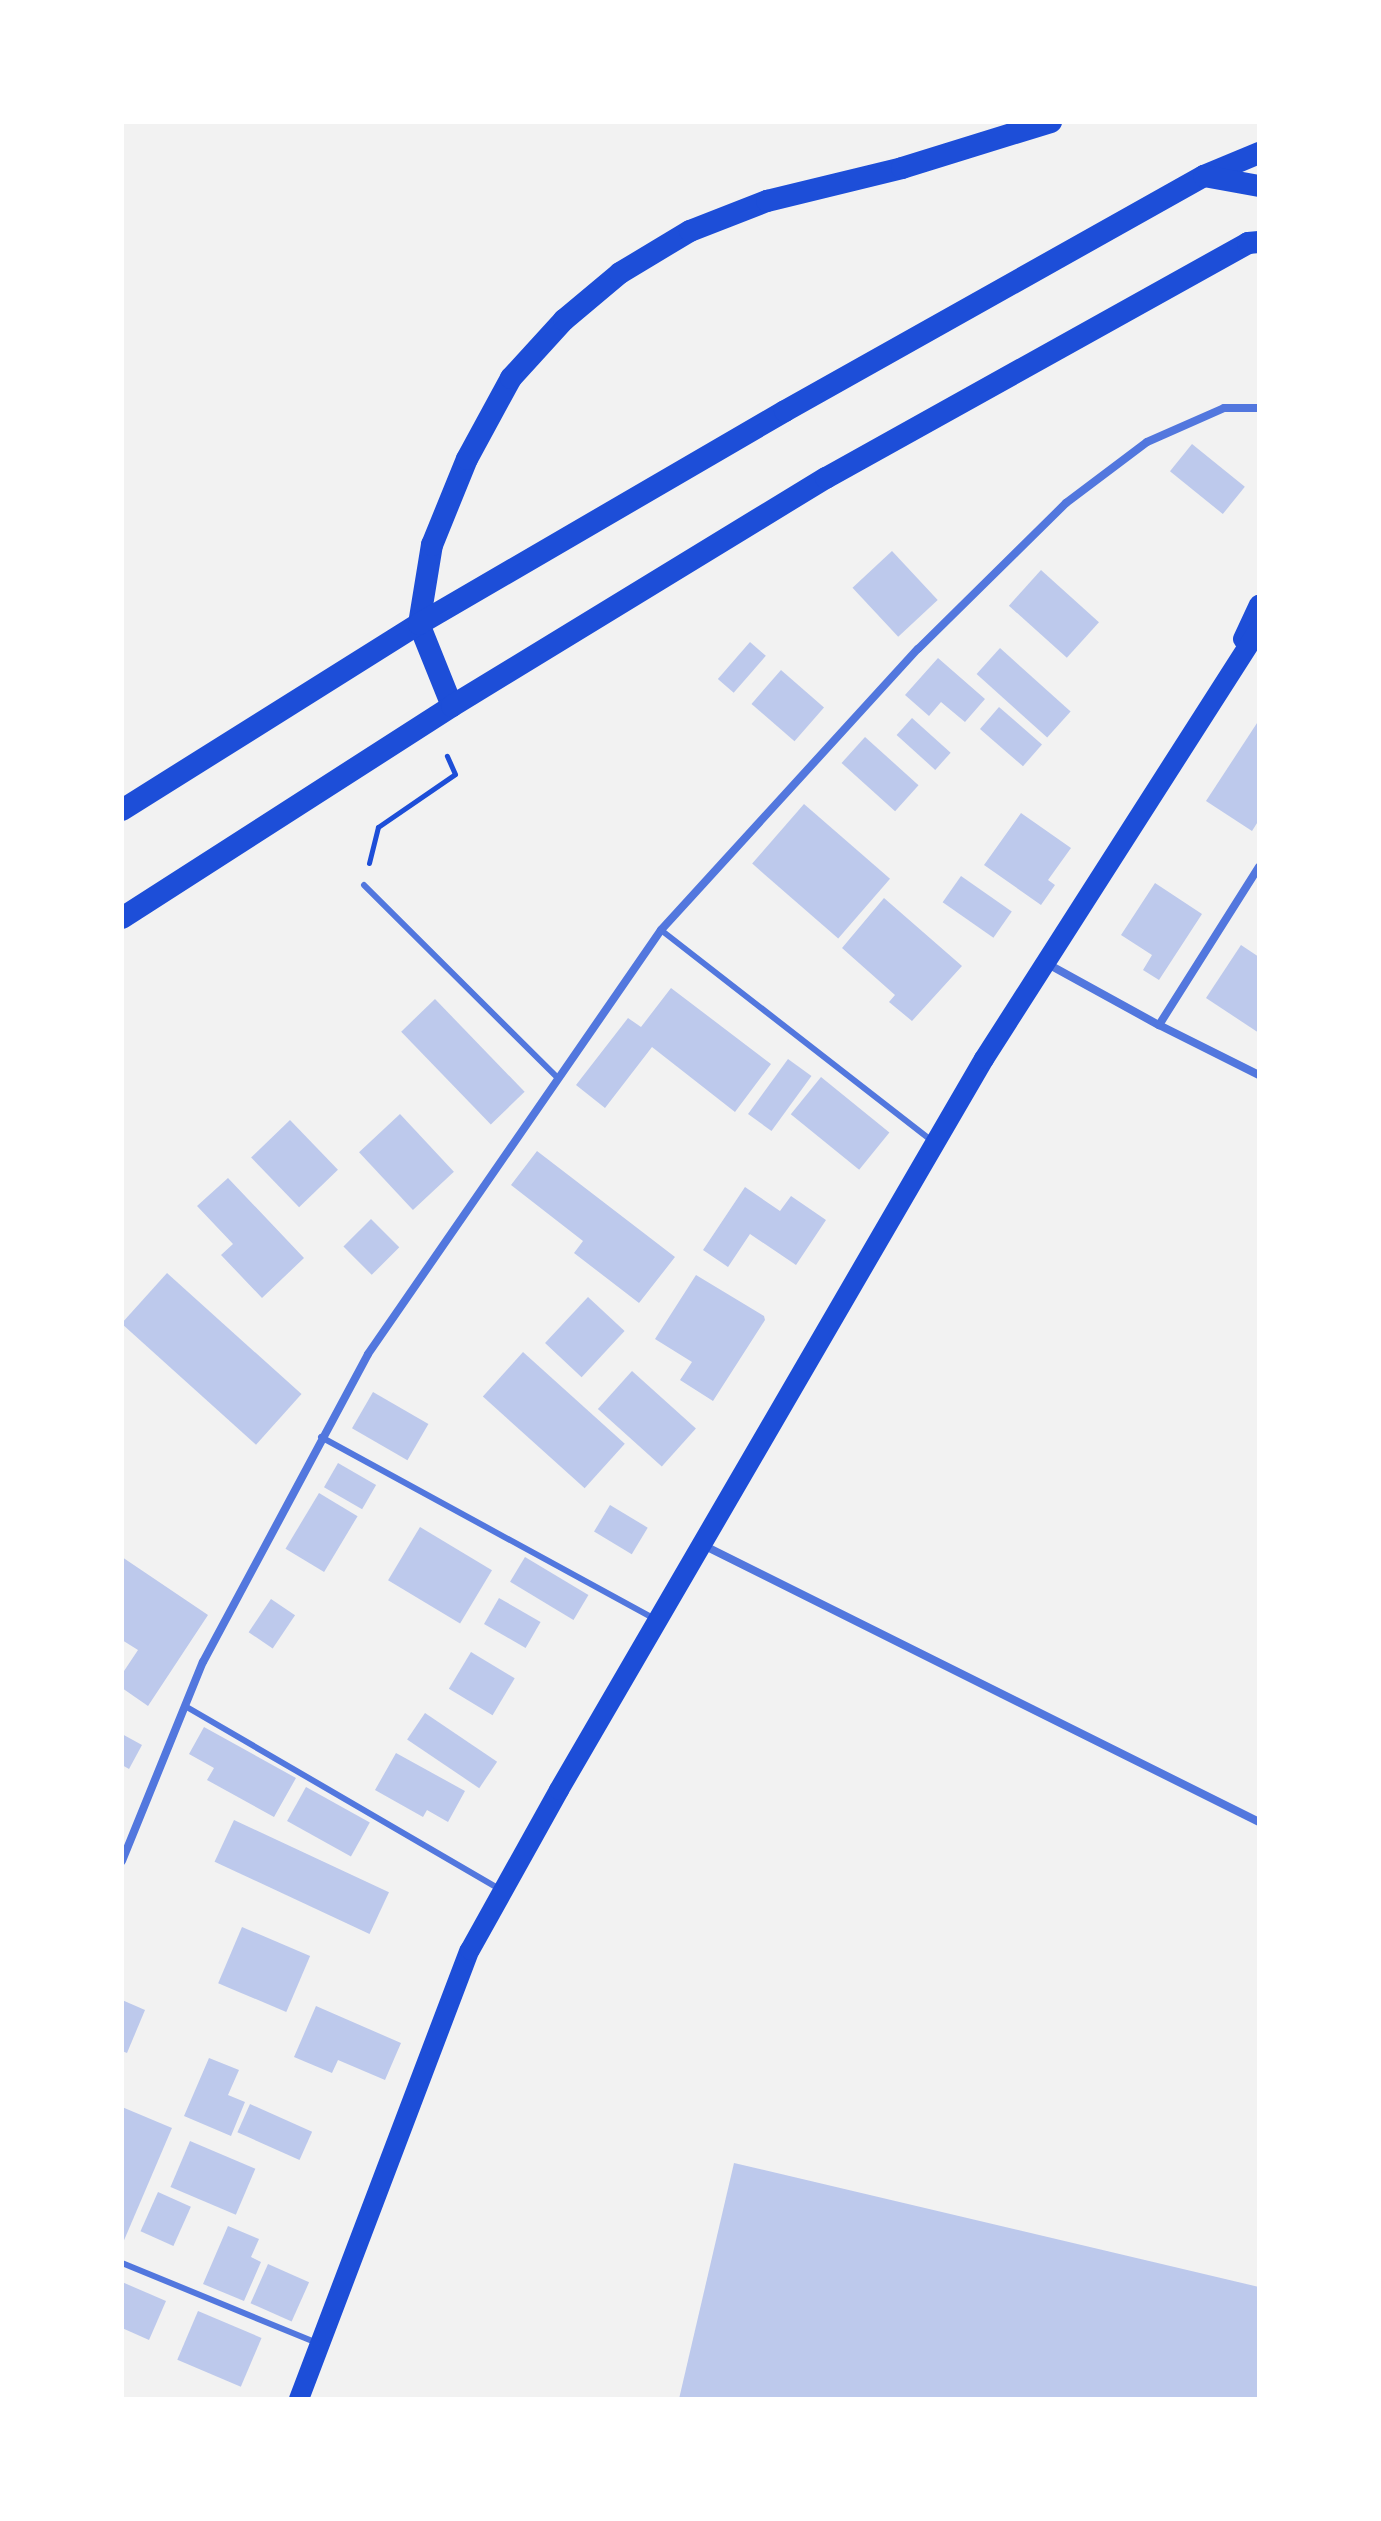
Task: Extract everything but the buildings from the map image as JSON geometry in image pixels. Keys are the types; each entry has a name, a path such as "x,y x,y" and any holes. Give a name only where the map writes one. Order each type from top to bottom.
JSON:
{"highway":[{"path":"452,706 419,624 432,545 467,459 511,378 564,320 620,273 690,231 767,201 902,168 1051,122"},
{"path":"122,810 419,624 785,411 1204,176 1259,153"},
{"path":"1204,176 1259,186"},
{"path":"122,918 452,706 826,478 1255,241"}],"main road":[{"path":"1222,682 1259,605"},
{"path":"299,2399 470,1950 935,1144 1222,682 1259,629"}],"street":[{"path":"122,1861 203,1662 368,1354 661,930 918,649 1066,503 1147,442 1224,408 1259,408"},
{"path":"1159,1025 1259,867"},
{"path":"1046,962 1159,1025 1259,1075"},
{"path":"702,1545 1259,1822"}],"lane":[{"path":"364,885 557,1077"},
{"path":"661,930 935,1144"},
{"path":"321,1437 658,1620"},
{"path":"185,1706 503,1891"},
{"path":"122,2263 320,2344"}],"path":[{"path":"364,885 378,827 455,774 447,756"}]}
